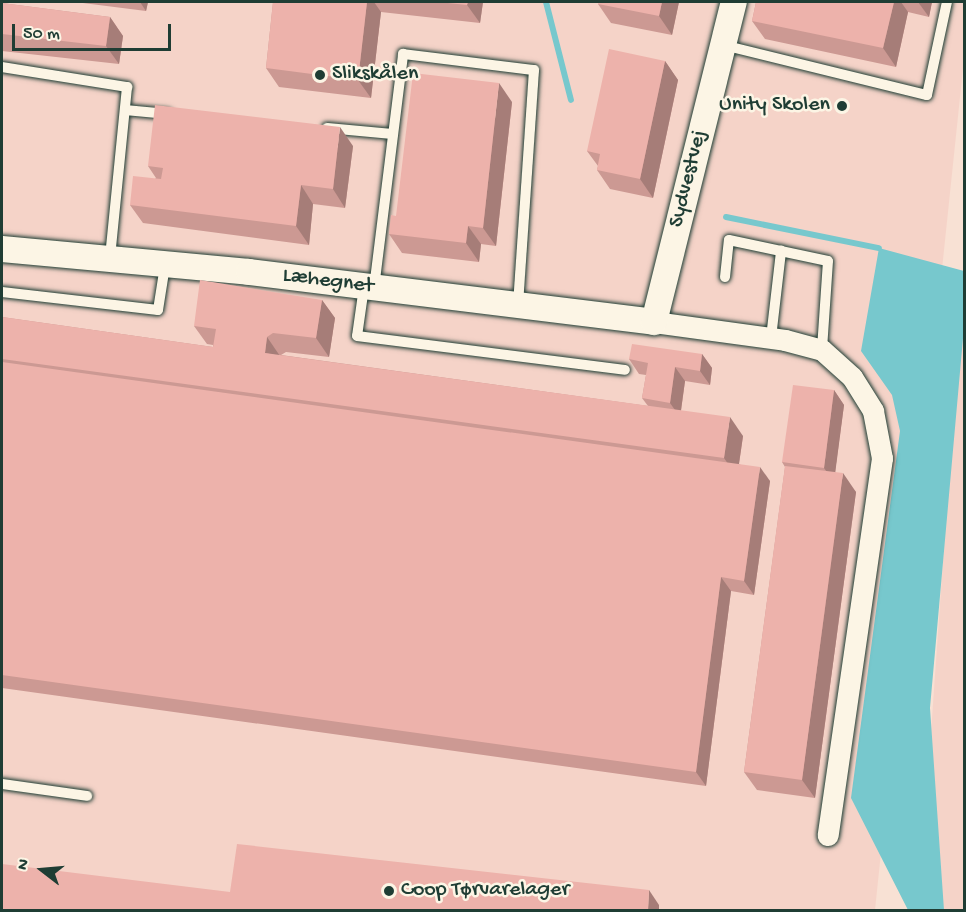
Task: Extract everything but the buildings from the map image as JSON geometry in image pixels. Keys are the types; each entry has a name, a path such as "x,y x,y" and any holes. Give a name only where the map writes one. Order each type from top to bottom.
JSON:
{"street":[{"name":"Sydvestvej","path":"654,322 734,2"},
{"name":"Læhegnet","path":"2,249 109,262 369,287 654,322"},
{"path":"654,322 771,338 822,350 852,377 873,411 882,458 828,835"}],"lane":[{"path":"723,45 927,95 947,2"},
{"path":"518,305 534,70 403,54 369,287 357,336 625,370"},
{"path":"2,67 127,87 109,262"},
{"path":"125,110 184,115"},
{"path":"311,126 393,134"},
{"path":"725,277 729,240 828,261 822,350"},
{"path":"771,338 781,251"},
{"path":"2,292 159,310 165,266"},
{"path":"2,784 87,796"}],"shaded area":[{"path":"2,2 964,2 964,59 875,910 2,910"},
{"path":"964,260 964,910 935,910 922,861"}],"water":[{"path":"879,248 964,271 964,327 930,708 944,910 908,910 851,798 900,431 892,395 861,351"}],"waterway":[{"path":"546,2 571,100"},
{"path":"726,217 879,248"}],"place":[{"name":"Slikskålen","path":"320,75"},
{"name":"Unity Skolen","path":"842,106"},
{"name":"Coop Tørvarelager","path":"389,891"}]}
